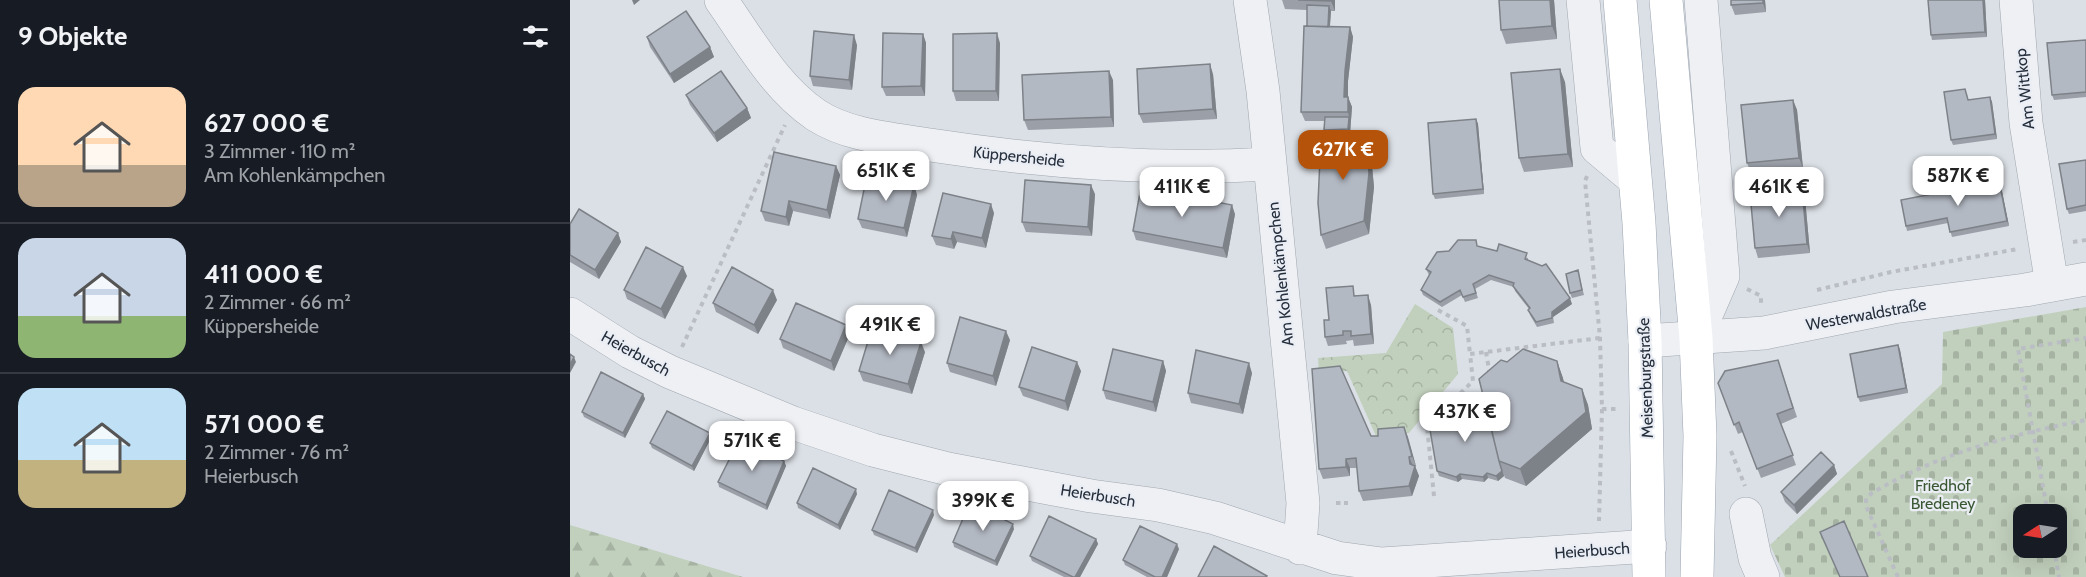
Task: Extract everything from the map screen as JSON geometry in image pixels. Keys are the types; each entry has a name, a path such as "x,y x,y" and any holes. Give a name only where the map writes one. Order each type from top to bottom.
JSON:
{"main road":[{"name":"Meisenburgstraße","path":"1620,0 1645,341 1650,562"},
{"path":"1666,0 1696,338 1700,436 1697,577"}],"street":[{"name":"Küppersheide","path":"721,0 760,57 797,99 818,116 845,128 895,140 1027,159 1112,165 1269,164"},
{"name":"Am Kohlenkämpchen","path":"1250,0 1263,91 1303,503 1300,548"},
{"path":"1583,0 1597,148 1634,179"},
{"path":"1696,338 1723,276 1701,0"},
{"name":"Am Wittkop","path":"2016,0 2026,123 2052,285"},
{"name":"Westerwaldstraße","path":"1645,341 1764,333 1893,307 2086,279"},
{"name":"Heierbusch","path":"570,314 630,352 670,372 793,423 873,450 948,469 1091,496 1158,505 1215,518 1300,548 1337,558 1382,564 1599,549 1650,562"},
{"path":"1746,514 1755,558 1762,577"}],"path":[{"path":"670,372 797,99"},
{"path":"1590,166 1585,181 1600,338 1602,409 1599,549"},
{"path":"1814,290 1891,273 2028,248"},
{"path":"1761,305 1771,302"},
{"path":"1434,496 1427,426 1473,381 1467,326 1438,310"},
{"path":"1470,354 1600,338"},
{"path":"2046,504 2018,349 2086,338"},
{"path":"1486,352 1491,379"},
{"path":"1602,409 1622,410"},
{"path":"1898,577 1866,506 1866,498 1890,482 1956,451 2033,430 2086,420"},
{"path":"1728,446 1744,481"},
{"path":"2056,558 2059,577"}],"green space":[{"path":"1415,304 1453,328 1458,374 1409,433 1376,436 1347,371 1319,374 1318,358 1386,353"},
{"name":"Friedhof Bredeney","path":"2086,307 2086,577 1785,577 1770,545 1942,384 1943,332"},
{"path":"570,525 743,577 570,577"}],"building":[{"path":"1499,0 1550,0 1552,26 1501,30"},
{"path":"1731,0 1763,0 1763,3 1731,5"},
{"path":"1928,0 1983,0 1985,32 1931,35"},
{"path":"1307,5 1329,6 1328,27 1307,26"},
{"path":"686,11 710,47 670,74 647,37"},
{"path":"1304,26 1350,27 1344,97 1348,97 1348,112 1301,112"},
{"path":"814,31 854,35 849,80 810,76"},
{"path":"883,33 923,34 921,86 882,87"},
{"path":"997,33 996,91 953,91 953,34"},
{"path":"2086,40 2086,92 2052,95 2047,43"},
{"path":"1210,64 1213,109 1139,114 1137,69"},
{"path":"1560,69 1568,154 1519,158 1511,73"},
{"path":"721,71 747,108 714,133 686,95"},
{"path":"1109,71 1111,117 1024,120 1022,75"},
{"path":"1965,89 1968,100 1990,97 1995,134 1951,140 1944,92"},
{"path":"1793,100 1799,158 1747,163 1741,105"},
{"path":"1325,117 1349,117 1348,129 1324,130"},
{"path":"1476,119 1483,189 1433,194 1428,123"},
{"path":"1365,131 1369,173 1364,221 1321,235 1318,203 1321,136"},
{"path":"774,152 836,166 827,210 789,201 786,217 761,211"},
{"path":"2086,160 2086,205 2067,209 2059,164"},
{"path":"867,175 914,185 904,228 858,219"},
{"path":"1025,180 1091,185 1088,227 1022,222"},
{"path":"1999,181 2007,221 1950,232 1947,218 1906,226 1901,200"},
{"path":"1141,187 1232,205 1223,248 1133,231"},
{"path":"1802,188 1807,244 1755,248 1750,193"},
{"path":"943,193 991,204 982,238 953,232 951,239 932,236"},
{"path":"579,209 618,233 595,270 570,255 570,224"},
{"path":"1458,240 1476,240 1477,246 1497,251 1499,244 1527,253 1525,259 1542,266 1546,264 1570,298 1552,312 1552,318 1536,322 1528,310 1530,308 1513,286 1514,283 1489,275 1473,284 1476,293 1463,297 1460,290 1440,302 1421,290 1431,272 1426,269 1437,252 1449,251"},
{"path":"646,247 683,267 661,309 624,290"},
{"path":"732,267 773,290 754,325 713,303"},
{"path":"1578,270 1582,290 1570,293 1566,274"},
{"path":"1353,286 1354,296 1368,295 1371,334 1351,336 1351,331 1343,331 1343,335 1325,337 1324,320 1329,320 1326,288"},
{"path":"796,303 846,325 831,361 780,339"},
{"path":"960,317 1006,331 993,376 947,363"},
{"path":"872,328 921,342 908,384 859,371"},
{"path":"1898,345 1906,388 1858,397 1850,354"},
{"path":"1032,347 1077,362 1065,401 1019,387"},
{"path":"1113,349 1163,361 1153,402 1103,390"},
{"path":"1523,349 1557,361 1561,381 1582,389 1586,412 1520,469 1499,461 1479,379 1501,360 1507,362"},
{"path":"1196,350 1249,363 1239,404 1188,393"},
{"path":"1778,360 1793,408 1777,414 1793,455 1757,469 1739,422 1734,425 1718,383 1725,371"},
{"path":"1340,366 1371,436 1378,436 1378,429 1404,427 1412,456 1409,457 1410,464 1415,466 1409,486 1359,491 1356,458 1346,459 1346,467 1319,469 1312,369"},
{"path":"601,372 643,394 623,433 582,412"},
{"path":"1484,398 1502,471 1496,476 1487,473 1483,477 1460,474 1456,477 1437,471 1429,424 1453,405 1462,416"},
{"path":"667,411 710,433 692,466 650,443"},
{"path":"740,438 784,461 766,505 718,482"},
{"path":"1821,452 1834,465 1794,505 1781,492"},
{"path":"813,468 856,489 838,525 797,503"},
{"path":"889,490 933,510 915,548 872,530"},
{"path":"970,502 1013,524 995,561 953,542"},
{"path":"1049,516 1096,539 1075,577 1030,556"},
{"path":"1844,521 1868,577 1840,577 1820,532"},
{"path":"1140,526 1177,544 1162,577 1155,577 1123,560"},
{"path":"1214,546 1267,576 1198,577"}]}
